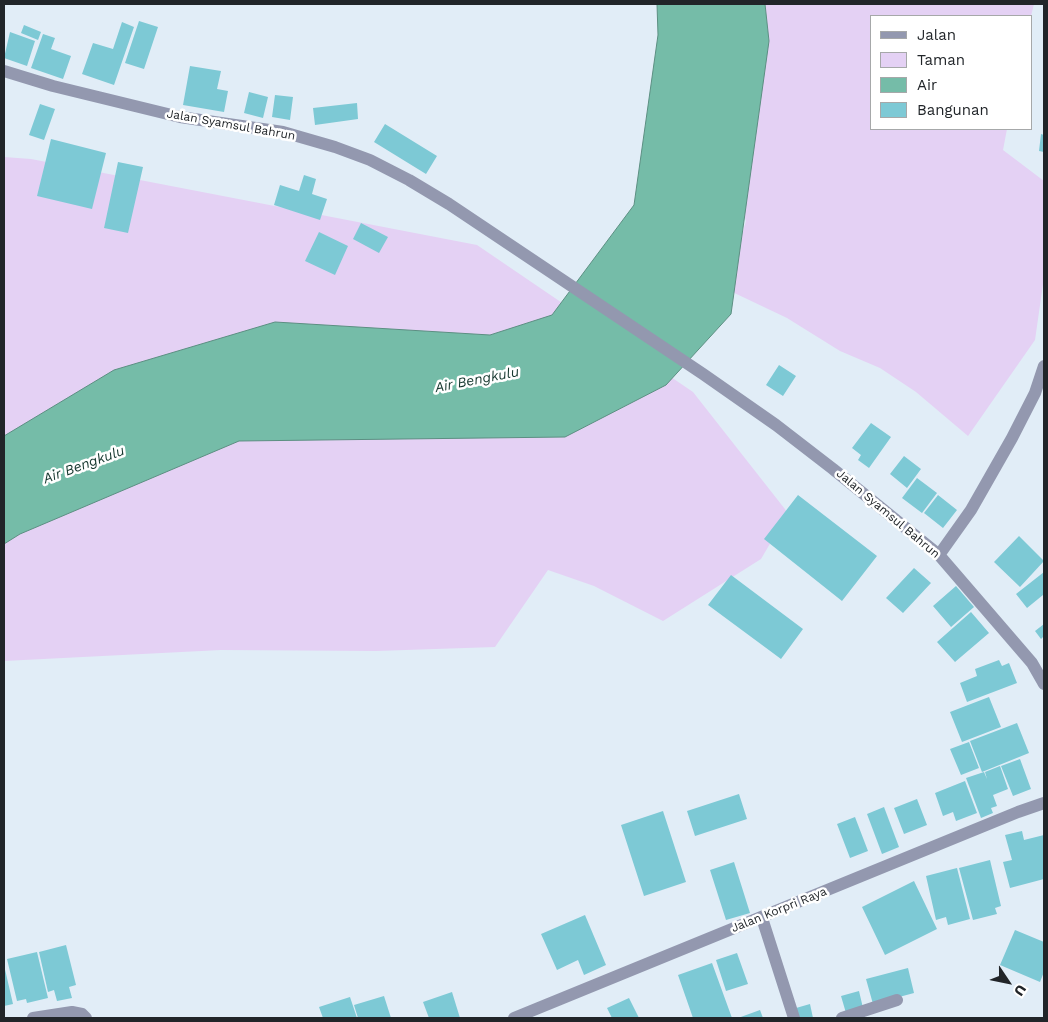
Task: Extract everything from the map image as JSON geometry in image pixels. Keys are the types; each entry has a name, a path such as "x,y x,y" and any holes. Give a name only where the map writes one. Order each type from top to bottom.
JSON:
{"street":[{"name":"Jalan Syamsul Bahrun","path":"4,71 53,86 180,117 283,132 335,146 409,180 449,204 776,425 916,535 939,556 1032,662 1044,684"},
{"path":"939,556 971,510 1012,438 1035,393 1044,366"},
{"name":"Jalan Korpri Raya","path":"514,1018 1044,803"},
{"path":"762,918 794,1018"},
{"path":"842,1018 897,1000"},
{"path":"34,1018 72,1012 82,1014 86,1018"}],"green space":[{"path":"765,4 1034,4 1031,15 870,15 870,130 1007,130 1003,150 1044,181 1044,277 1035,340 968,436 916,392 880,368 840,351 787,318 726,289 746,221 720,139 769,41"},
{"path":"4,157 31,159 477,245 693,392 788,513 761,559 663,621 594,586 548,570 495,647 376,651 221,650 4,661"}],"water":[{"name":"Air Bengkulu","path":"657,4 765,4 769,41 731,314 666,385 565,437 239,441 20,534 4,544 4,436 114,370 275,322 490,335 552,315 634,205 658,35"}],"building":[{"path":"139,21 158,27 144,69 125,63"},
{"path":"122,22 134,27 114,85 82,74 93,43 113,49"},
{"path":"24,25 41,32 38,40 21,33"},
{"path":"10,32 35,41 27,66 4,58"},
{"path":"43,34 55,38 51,49 71,56 63,79 31,68"},
{"path":"190,66 221,71 217,89 228,91 224,112 183,105"},
{"path":"249,92 268,97 263,118 244,113"},
{"path":"275,95 293,97 290,120 272,117"},
{"path":"357,103 358,119 315,125 313,108"},
{"path":"40,104 55,109 44,140 29,135"},
{"path":"385,124 437,156 426,174 374,142"},
{"path":"1041,134 1044,135 1044,152 1039,151"},
{"path":"51,139 106,153 92,209 37,196"},
{"path":"118,162 143,167 128,233 104,228"},
{"path":"304,175 316,179 312,194 327,199 320,220 274,205 280,185 299,191"},
{"path":"361,223 388,237 379,253 353,239"},
{"path":"319,232 348,246 335,275 305,261"},
{"path":"779,365 796,376 783,396 766,385"},
{"path":"871,423 891,437 869,468 858,460 861,455 852,448"},
{"path":"904,456 921,469 907,488 890,474"},
{"path":"917,478 937,493 922,513 902,498"},
{"path":"798,495 877,556 842,601 764,539"},
{"path":"938,495 957,510 943,528 924,513"},
{"path":"1019,536 1044,561 1020,587 994,562"},
{"path":"914,568 931,583 903,613 886,598"},
{"path":"1044,572 1044,597 1043,595 1027,608 1016,594"},
{"path":"731,575 803,629 781,659 708,605"},
{"path":"956,586 974,607 951,627 933,606"},
{"path":"971,612 989,633 955,662 937,642"},
{"path":"1044,624 1044,636 1041,639 1035,631"},
{"path":"999,660 1002,666 1009,663 1017,683 967,702 960,683 977,676 975,669"},
{"path":"989,697 1001,727 962,742 950,712"},
{"path":"1017,723 1029,753 982,772 970,741"},
{"path":"969,742 979,768 961,775 950,749"},
{"path":"1020,759 1031,789 1013,796 1001,766"},
{"path":"1000,766 1008,789 993,795 997,806 991,808 993,813 981,818 966,778 984,772 987,779 985,772"},
{"path":"965,781 977,813 956,821 953,812 943,816 935,793"},
{"path":"739,794 747,819 695,836 687,811"},
{"path":"917,799 927,825 904,834 894,808"},
{"path":"884,807 899,847 882,854 867,814"},
{"path":"663,811 686,882 644,896 621,825"},
{"path":"855,817 868,851 850,858 837,824"},
{"path":"1022,831 1024,840 1044,835 1044,879 1010,888 1003,862 1012,860 1005,835"},
{"path":"990,860 1001,906 995,908 997,914 973,920 959,868"},
{"path":"734,862 750,913 726,920 710,870"},
{"path":"957,868 970,919 948,925 946,917 936,920 926,876"},
{"path":"914,881 937,929 885,955 862,907"},
{"path":"585,915 606,965 584,975 578,960 557,970 541,934"},
{"path":"1015,930 1044,942 1044,972 1040,982 1000,965"},
{"path":"66,945 76,985 69,987 72,998 57,1001 54,990 48,992 39,952"},
{"path":"37,952 48,998 27,1003 26,999 17,1001 7,959"},
{"path":"737,953 748,984 726,991 716,960"},
{"path":"712,963 732,1018 693,1018 678,975"},
{"path":"4,965 13,1004 4,1006"},
{"path":"908,968 914,993 873,1004 866,979"},
{"path":"859,991 863,1008 846,1013 841,996"},
{"path":"452,992 460,1018 429,1018 423,1002"},
{"path":"384,996 391,1018 358,1018 354,1005"},
{"path":"350,997 357,1018 323,1018 319,1007"},
{"path":"629,998 639,1018 612,1018 607,1008"},
{"path":"810,1004 813,1018 799,1018 796,1008"},
{"path":"760,1010 763,1018 738,1018"}]}
